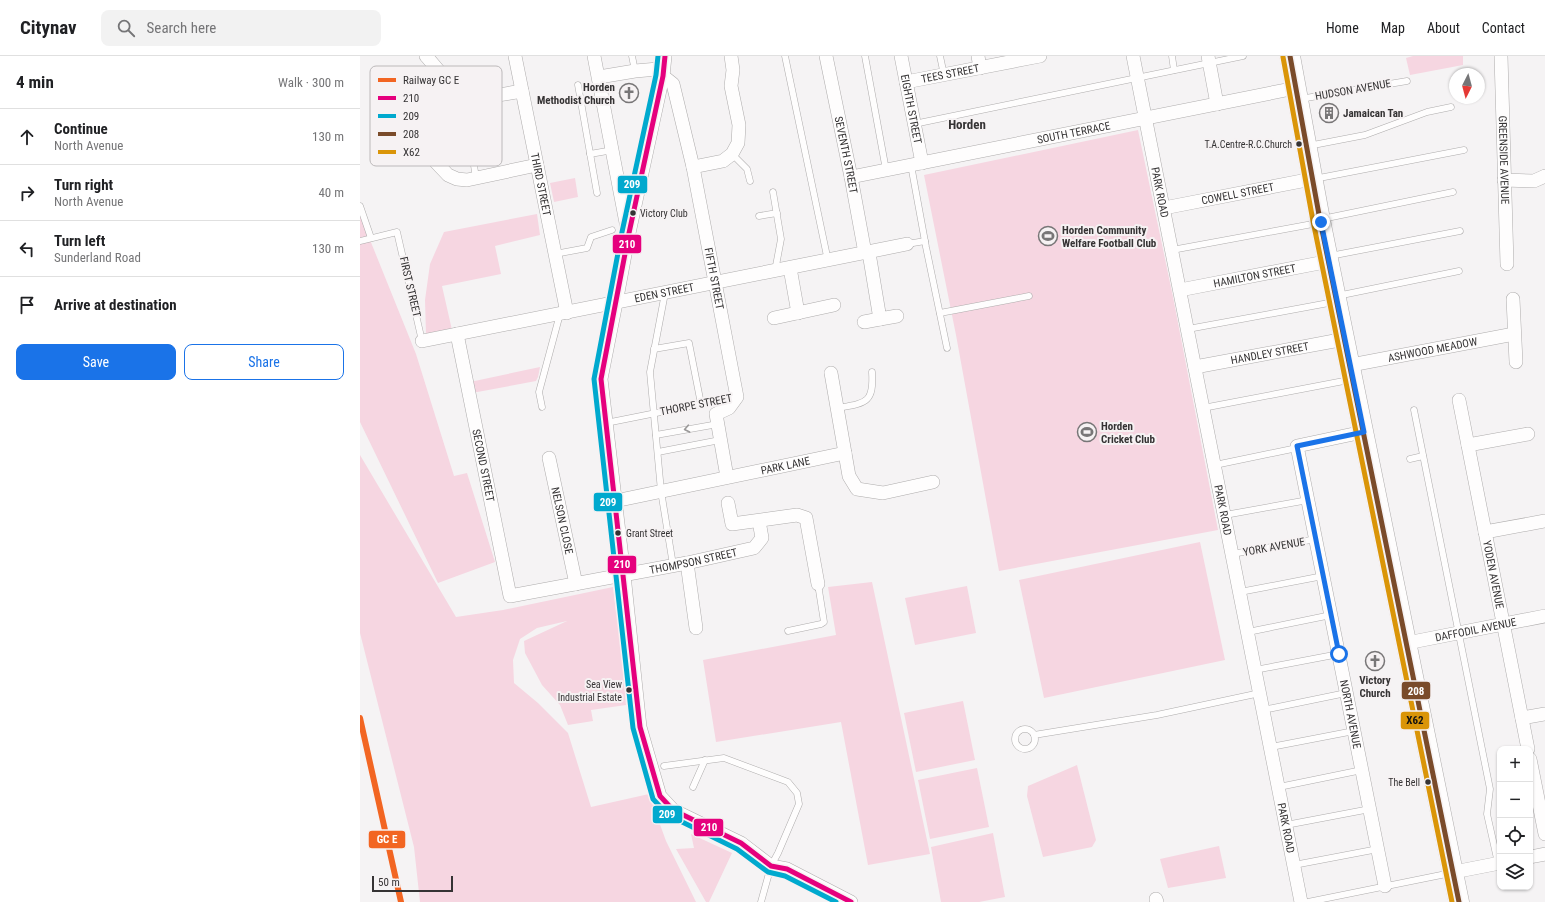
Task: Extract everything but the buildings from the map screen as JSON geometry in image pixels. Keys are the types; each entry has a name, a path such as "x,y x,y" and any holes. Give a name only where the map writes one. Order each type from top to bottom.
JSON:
{"main road":[{"path":"1290,56 1312,179 1459,902"}],"street":[{"path":"426,56 435,66"},
{"name":"THIRD STREET","path":"515,56 555,254 563,313"},
{"path":"594,56 628,233"},
{"path":"666,56 663,76 628,233 601,379 616,501 640,727 660,796 673,810 741,843 771,866 787,869 851,902"},
{"path":"693,167 723,161 732,154 738,143 739,125 731,86 733,70 731,56"},
{"name":"SEVENTH STREET","path":"826,56 880,319"},
{"name":"EIGHTH STREET","path":"901,56 914,124 917,164"},
{"name":"TEES STREET","path":"906,82 944,75 979,62 1040,56"},
{"name":"PARK ROAD","path":"1133,56 1301,902"},
{"name":"GREENSIDE AVENUE","path":"1501,56 1507,264"},
{"path":"1209,60 1217,104"},
{"path":"599,77 634,70 658,69 663,76"},
{"name":"FIFTH STREET","path":"663,76 673,84 693,167 737,397"},
{"path":"502,94 522,91"},
{"name":"SOUTH TERRACE","path":"851,177 1217,104 1297,94"},
{"path":"439,166 448,175 457,179 467,180 537,165"},
{"path":"1504,180 1534,181 1545,176"},
{"name":"COWELL STREET","path":"1164,208 1312,179"},
{"name":"EDEN STREET","path":"422,342 907,244"},
{"name":"HAMILTON STREET","path":"1180,290 1329,259"},
{"path":"790,268 798,312"},
{"path":"1513,300 1516,362"},
{"path":"774,318 834,305"},
{"path":"864,322 897,316"},
{"name":"SECOND STREET","path":"457,334 510,596"},
{"name":"ASHWOOD MEADOW","path":"1352,372 1514,334"},
{"name":"HANDLEY STREET","path":"1195,367 1345,339"},
{"path":"831,373 849,476 857,489 884,493 933,482"},
{"path":"616,501 727,478 716,414 729,408 737,397"},
{"name":"YODEN AVENUE","path":"1459,400 1527,746"},
{"path":"1298,448 1297,446 1364,432"},
{"path":"1468,445 1528,434"},
{"name":"NORTH AVENUE","path":"1298,448 1385,886"},
{"name":"PARK LANE","path":"727,478 845,453"},
{"name":"NELSON CLOSE","path":"549,458 576,584"},
{"path":"728,503 732,524 797,515 806,518 818,584"},
{"name":"THOMPSON STREET","path":"510,596 687,563 754,548 762,538 759,521"},
{"path":"1485,532 1545,521"},
{"path":"687,563 696,628"},
{"name":"DAFFODIL AVENUE","path":"1407,643 1545,616"},
{"path":"1522,718 1545,714"},
{"path":"1533,771 1542,806 1545,834"},
{"path":"1533,856 1545,854"},
{"path":"1454,872 1497,863"}],"lane":[{"path":"632,56 634,70"},
{"path":"785,56 828,261"},
{"path":"865,56 886,170"},
{"path":"940,56 944,75"},
{"path":"1172,56 1174,70"},
{"path":"914,124 1138,78 1209,60 1243,56"},
{"name":"HUDSON AVENUE","path":"1297,94 1407,81"},
{"path":"578,85 597,193"},
{"path":"1307,147 1365,135 1427,112 1451,107"},
{"path":"590,154 613,150"},
{"path":"1312,179 1464,150"},
{"path":"732,154 747,169 750,181"},
{"path":"917,164 925,241 948,348"},
{"path":"474,166 476,178"},
{"path":"774,192 781,240 775,271"},
{"path":"1172,250 1321,221 1453,192"},
{"path":"360,206 371,238 360,241"},
{"path":"759,216 777,213"},
{"path":"555,254 587,248 591,237 612,230"},
{"path":"1329,259 1460,231"},
{"name":"FIRST STREET","path":"371,238 397,232 422,342"},
{"path":"907,244 925,241"},
{"path":"1188,329 1337,299 1459,271"},
{"path":"665,293 650,372 661,492 673,565"},
{"path":"940,313 1029,296"},
{"path":"542,407 539,392 563,313"},
{"path":"654,349 689,342 701,404"},
{"path":"838,408 856,405 868,398 872,393 872,372"},
{"path":"1203,408 1352,372"},
{"name":"THORPE STREET","path":"606,423 737,397"},
{"path":"1414,410 1490,789 1488,814 1497,854"},
{"path":"656,435 718,424"},
{"path":"658,452 720,440"},
{"path":"1215,465 1298,448"},
{"path":"1410,459 1423,456"},
{"path":"1225,515 1308,500"},
{"name":"YORK AVENUE","path":"1232,554 1316,539"},
{"path":"1240,592 1323,576"},
{"path":"788,631 821,624 824,622 818,584"},
{"path":"1248,632 1331,615"},
{"path":"1255,670 1339,654"},
{"path":"1034,735 1157,714 1260,693"},
{"path":"1263,710 1346,693"},
{"path":"1271,747 1354,730"},
{"path":"664,766 724,758 788,782 797,793 799,804 771,866 761,902"},
{"path":"693,787 705,760"},
{"path":"1279,787 1362,770"},
{"path":"1286,825 1370,809"},
{"path":"1294,865 1378,849"},
{"path":"1308,902 1454,872"}],"shaded area":[{"path":"1413,56 1463,56 1463,65 1410,75 1406,58"},
{"path":"1138,130 1173,297 1218,530 999,571 956,335 924,175"},
{"path":"575,178 578,197 554,202 550,183"},
{"path":"360,211 364,225 416,354 454,476 467,473 495,562 438,583 360,422"},
{"path":"537,214 540,235 495,246 501,274 442,286 452,330 426,334 425,300 430,264 444,232"},
{"path":"540,367 536,381 472,393 470,382"},
{"path":"360,455 456,617 503,610 613,587 616,612 618,612 626,705 591,710 593,721 568,725 560,705 542,685 525,653 524,641 567,621 537,628 520,639 513,660 514,683 538,703 568,733 591,807 649,794 666,841 696,902 420,902 414,847 360,633"},
{"path":"1200,542 1225,660 1044,698 1019,580"},
{"path":"872,582 930,854 868,865 841,722 716,742 703,660 836,635 828,587"},
{"path":"967,586 976,633 915,645 905,598"},
{"path":"963,701 975,760 916,772 904,713"},
{"path":"1077,765 1096,840 1092,847 1043,857 1027,796 1028,786"},
{"path":"977,768 989,827 930,839 918,780"},
{"path":"993,833 1005,897 979,902 941,902 931,847"},
{"path":"691,834 732,853 709,902 706,902 676,849 694,848"},
{"path":"1219,846 1226,878 1168,888 1160,859"}],"transit line":[{"name":"209","path":"658,56 656,75 622,232 594,379 633,728 653,799 668,815 737,849 768,872 785,876 836,902"},
{"name":"210","path":"665,56 663,76 629,233 601,379 640,727 660,796 673,810 741,843 771,866 787,869 851,902"},
{"name":"208","path":"1290,56 1320,220 1459,902"},
{"name":"X62","path":"1283,57 1313,221 1452,902"},
{"path":"360,718 401,902"}],"place":[{"name":"Horden Methodist Church","path":"629,93"},
{"name":"Jamaican Tan","path":"1329,113"},
{"name":"T.A.Centre-R.C.Church","path":"1299,144"},
{"name":"Victory Club","path":"633,213"},
{"name":"Horden Community Welfare Football Club","path":"1048,236"},
{"name":"Horden Cricket Club","path":"1087,432"},
{"name":"Grant Street","path":"618,533"},
{"name":"Victory Church","path":"1375,661"},
{"name":"Sea View Industrial Estate","path":"629,690"},
{"name":"The Bell","path":"1428,782"}],"district":[{"name":"Horden","path":"967,124"}],"route":[{"path":"1321,222 1364,432 1297,446 1339,654"}]}
